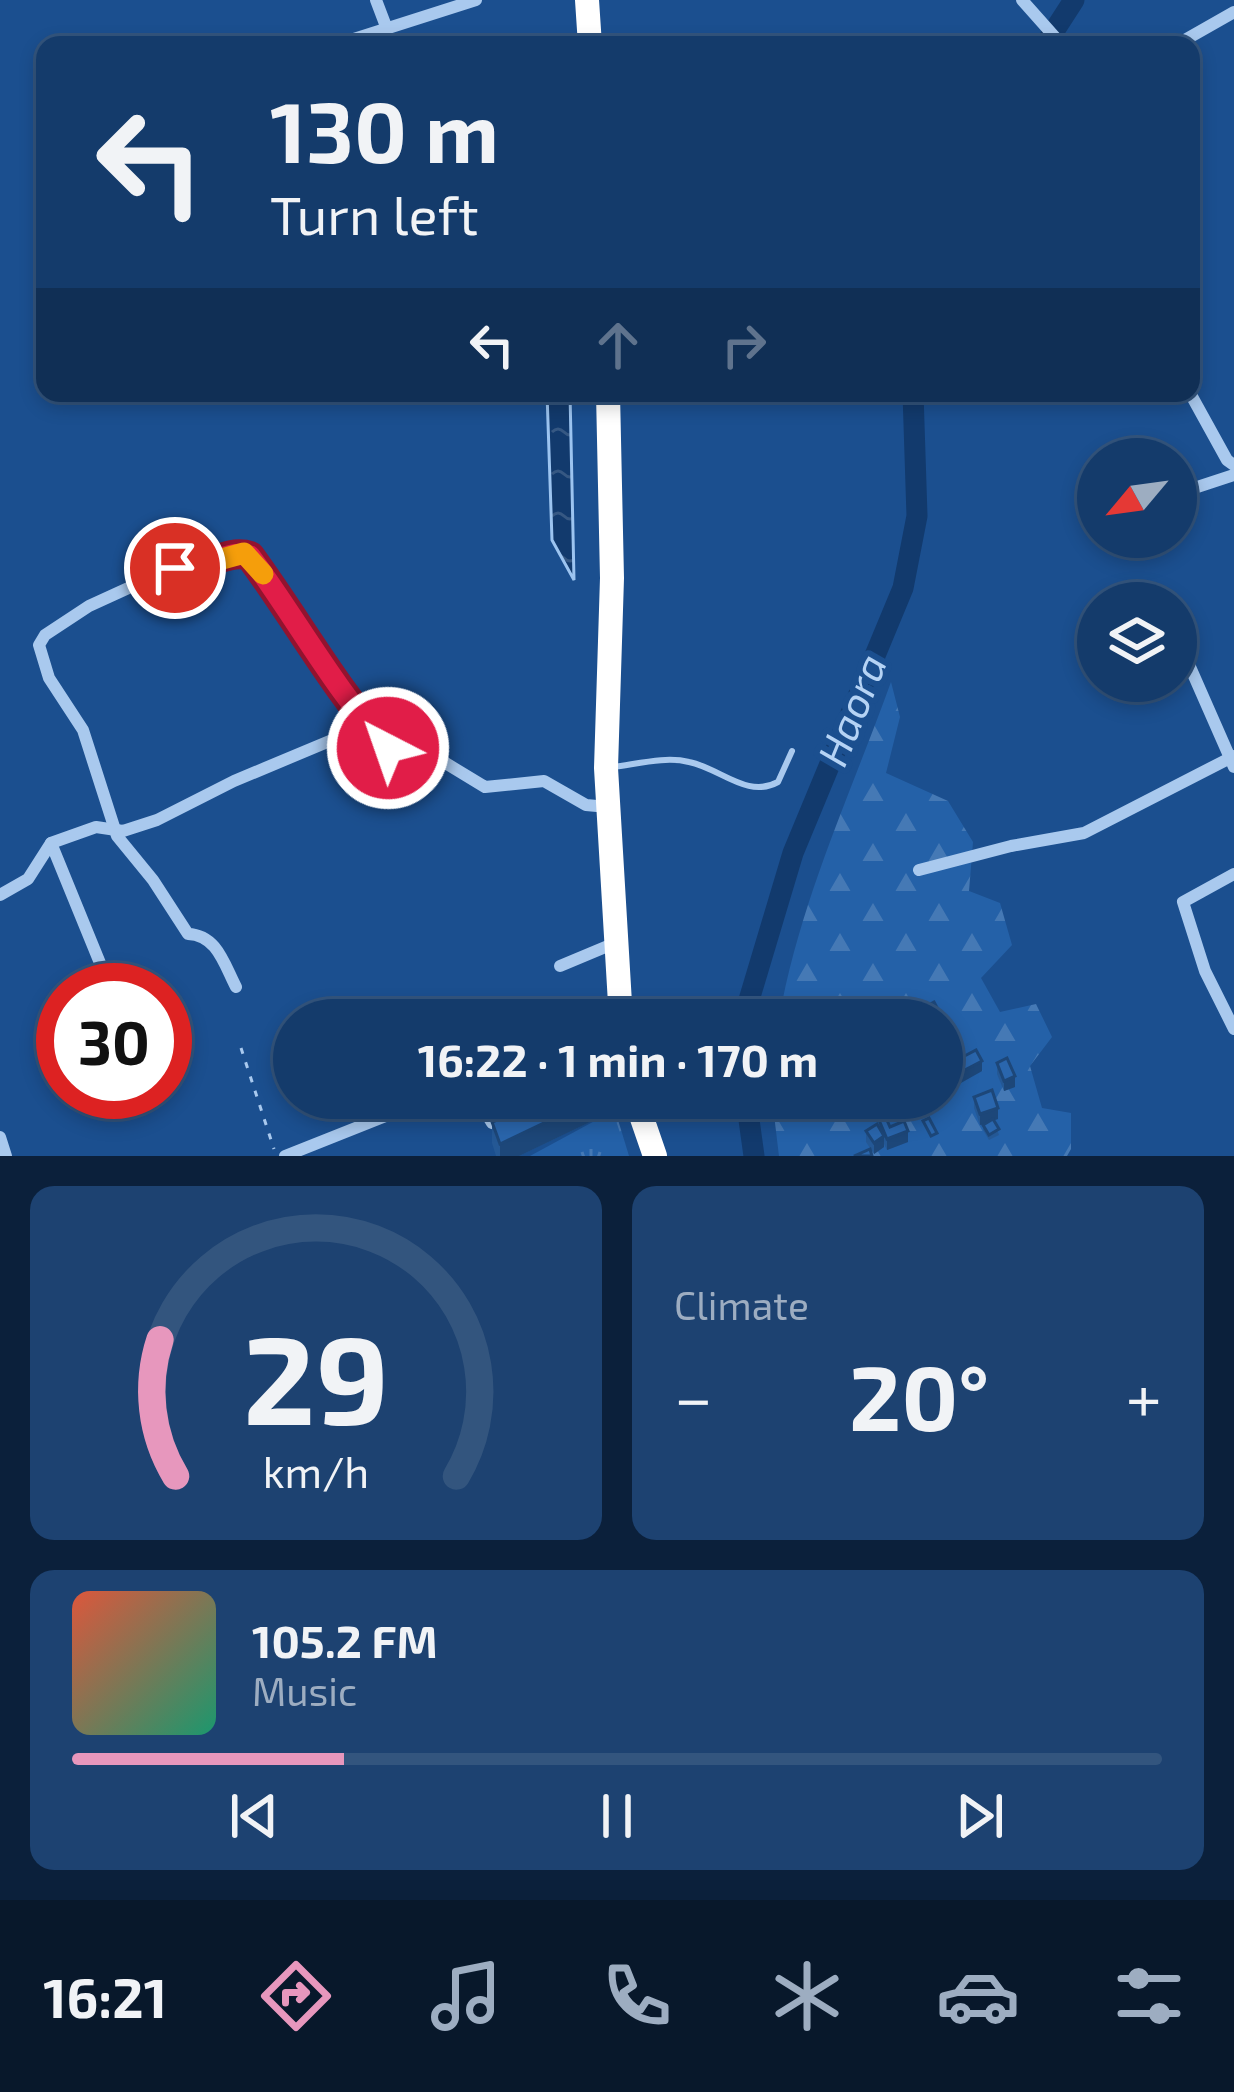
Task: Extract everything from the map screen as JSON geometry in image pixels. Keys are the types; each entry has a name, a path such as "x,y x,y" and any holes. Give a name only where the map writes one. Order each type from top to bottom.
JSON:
{"highway":[{"path":"587,0 589,36"},
{"path":"614,402 606,767 619,999"},
{"path":"642,1119 655,1156"}],"street":[{"path":"376,0 387,29"},
{"path":"364,36 476,0"},
{"path":"1027,6 1054,36"},
{"path":"1192,36 1234,12"},
{"path":"1195,402 1234,465"},
{"path":"1197,487 1234,475"},
{"path":"236,987 213,943 205,936 188,934 153,880 131,857 116,828 83,730 49,678 39,645 45,635 88,606 175,568 189,569 236,553 250,556 388,748 439,759 485,787 544,781 586,805 608,807"},
{"path":"919,870 1084,833 1233,761 1197,681"},
{"path":"0,895 28,879 51,843 96,827 124,831 157,820 234,781 368,725"},
{"path":"51,843 100,963"},
{"path":"1234,874 1184,902 1205,971 1234,1029"},
{"path":"560,966 615,943"},
{"path":"281,1156 377,1119"},
{"path":"490,1119 510,1126"},
{"path":"0,1137 6,1156"}],"lane":[{"path":"606,767 685,760 741,784 763,788 778,782 792,751"}],"path":[{"path":"241,1048 281,1156"}],"green space":[{"path":"891,682 900,717 886,773 948,801 973,842 969,891 1000,903 1012,945 981,978 1000,1012 1036,1004 1052,1037 1030,1066 1042,1108 1071,1113 1067,1156 779,1156 775,1119 963,1119 963,999 783,999 799,933"},
{"path":"598,1119 618,1119 629,1156 530,1156"}],"water":[{"path":"547,402 570,402 574,580 552,540"}],"building":[{"path":"976,1050 982,1061 963,1071 963,1057"},
{"path":"1007,1058 1015,1076 1004,1081 997,1063"},
{"path":"992,1090 998,1108 980,1114 974,1097"},
{"path":"500,1119 552,1119 500,1144 492,1122"},
{"path":"886,1119 890,1127 904,1121 908,1131 887,1139 879,1120"},
{"path":"930,1119 937,1133 931,1136 923,1121"},
{"path":"993,1119 999,1129 989,1135 983,1125"},
{"path":"877,1124 884,1136 874,1143 866,1131"}],"waterway":[{"name":"Haora","path":"1051,36 1074,0"},
{"name":"Haora","path":"749,999 793,853 903,588 917,516 913,402"},
{"name":"Haora","path":"749,1119 754,1156"}],"slow traffic":[{"path":"211,562 244,553 263,574"}],"route":[{"path":"175,568 189,569 236,553 250,556 355,712 388,748"}]}
